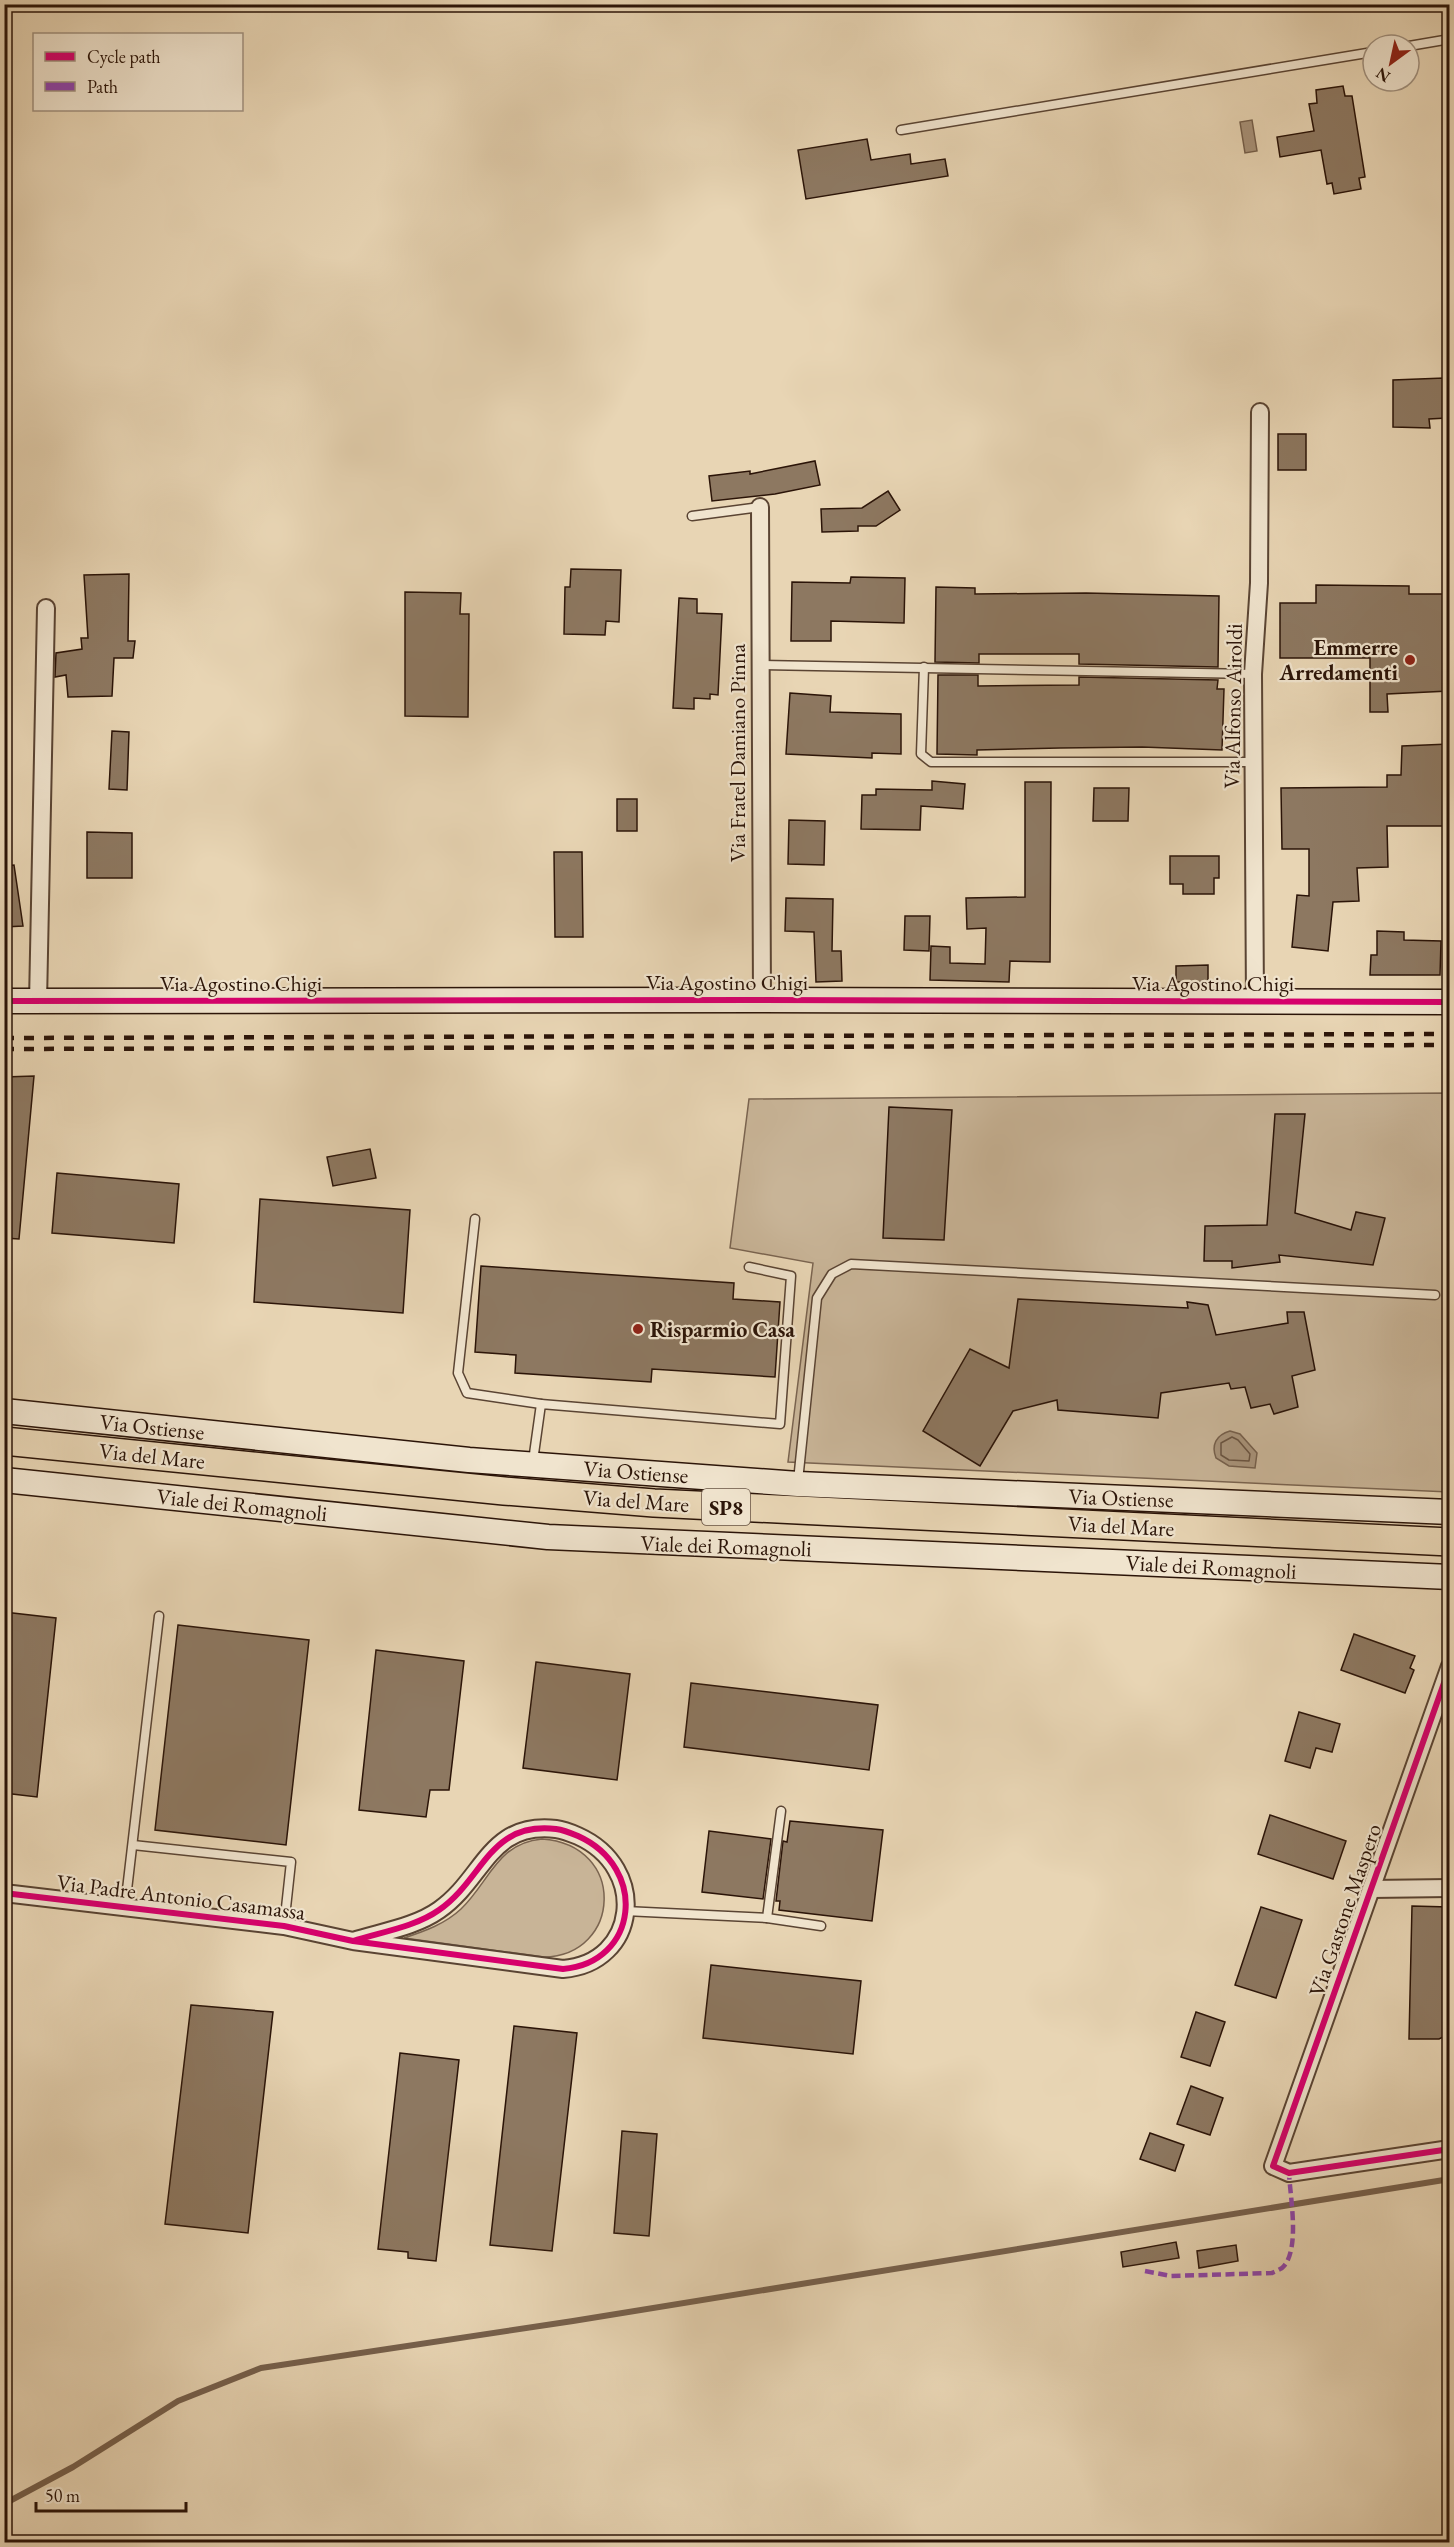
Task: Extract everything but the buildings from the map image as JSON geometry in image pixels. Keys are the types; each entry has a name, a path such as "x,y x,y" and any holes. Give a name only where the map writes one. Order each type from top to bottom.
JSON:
{"main road":[{"name":"Via Agostino Chigi","path":"4,1001 762,999 1449,1002"},
{"name":"Via Ostiense","path":"4,1411 532,1465 798,1484 1449,1512"},
{"name":"Via del Mare","path":"4,1442 634,1502 1449,1542"},
{"name":"Viale dei Romagnoli","path":"4,1480 548,1538 1449,1577"}],"street":[{"name":"Via Alfonso Airoldi","path":"1255,1002 1253,674 1260,583 1260,412"},
{"name":"Via Fratel Damiano Pinna","path":"760,507 762,999"},
{"path":"38,1002 46,608"},
{"name":"Via Gastone Maspero","path":"1449,1666 1273,2166 1289,2173 1449,2149"},
{"name":"Via Padre Antonio Casamassa","path":"4,1893 284,1926 353,1941 554,1969 571,1969 586,1964 606,1950 617,1935 626,1901 622,1879 604,1851 568,1832 532,1828 522,1830 497,1846 485,1857 456,1897 438,1912 411,1924 353,1941"},
{"path":"1371,1888 1449,1888"}],"lane":[{"path":"1421,44 1449,39"},
{"path":"902,130 1361,54"},
{"path":"692,516 760,507"},
{"path":"759,665 1253,674"},
{"path":"924,667 921,753 931,762 1253,762"},
{"path":"476,1219 458,1373 467,1393 541,1404 780,1424 791,1276 749,1267"},
{"path":"798,1484 818,1298 832,1274 851,1264 1435,1295"},
{"path":"532,1465 541,1404"},
{"path":"126,1907 159,1616"},
{"path":"767,1918 780,1811"},
{"path":"133,1845 291,1862 284,1926"},
{"path":"625,1911 767,1918 821,1926"}],"shaded area":[{"path":"1449,1093 1449,1492 788,1462 813,1263 730,1248 749,1099"},
{"path":"542,1839 570,1846 589,1860 601,1879 604,1900 600,1921 588,1939 570,1952 544,1957 404,1938 420,1933 455,1914 471,1898 504,1856 527,1842"}],"water":[{"path":"1252,120 1257,151 1245,153 1240,122"},
{"path":"1230,1431 1240,1434 1257,1453 1255,1468 1229,1466 1216,1458 1214,1449 1216,1441 1221,1435"}],"waterway":[{"path":"4,2504 73,2467 178,2401 261,2368 573,2321 1450,2179"}],"railway":[{"path":"4,1038 1450,1034"},
{"path":"4,1049 1450,1045"}],"marked path":[{"path":"1145,2271 1171,2276 1272,2273 1282,2268 1289,2257 1293,2234 1289,2173"}],"cycle path":[{"path":"4,1001 1450,1002"},
{"path":"1450,1666 1273,2166 1289,2173 1450,2149"},
{"path":"4,1893 284,1926 353,1941 563,1969 588,1963 607,1950 619,1933 625,1912 624,1891 616,1869 601,1851 578,1836 567,1832 556,1829 534,1829 516,1834 501,1843 454,1897 430,1916 409,1925 353,1941"}],"place":[{"name":"Emmerre Arredamenti","path":"1410,660"},
{"name":"Risparmio Casa","path":"638,1329"}]}
